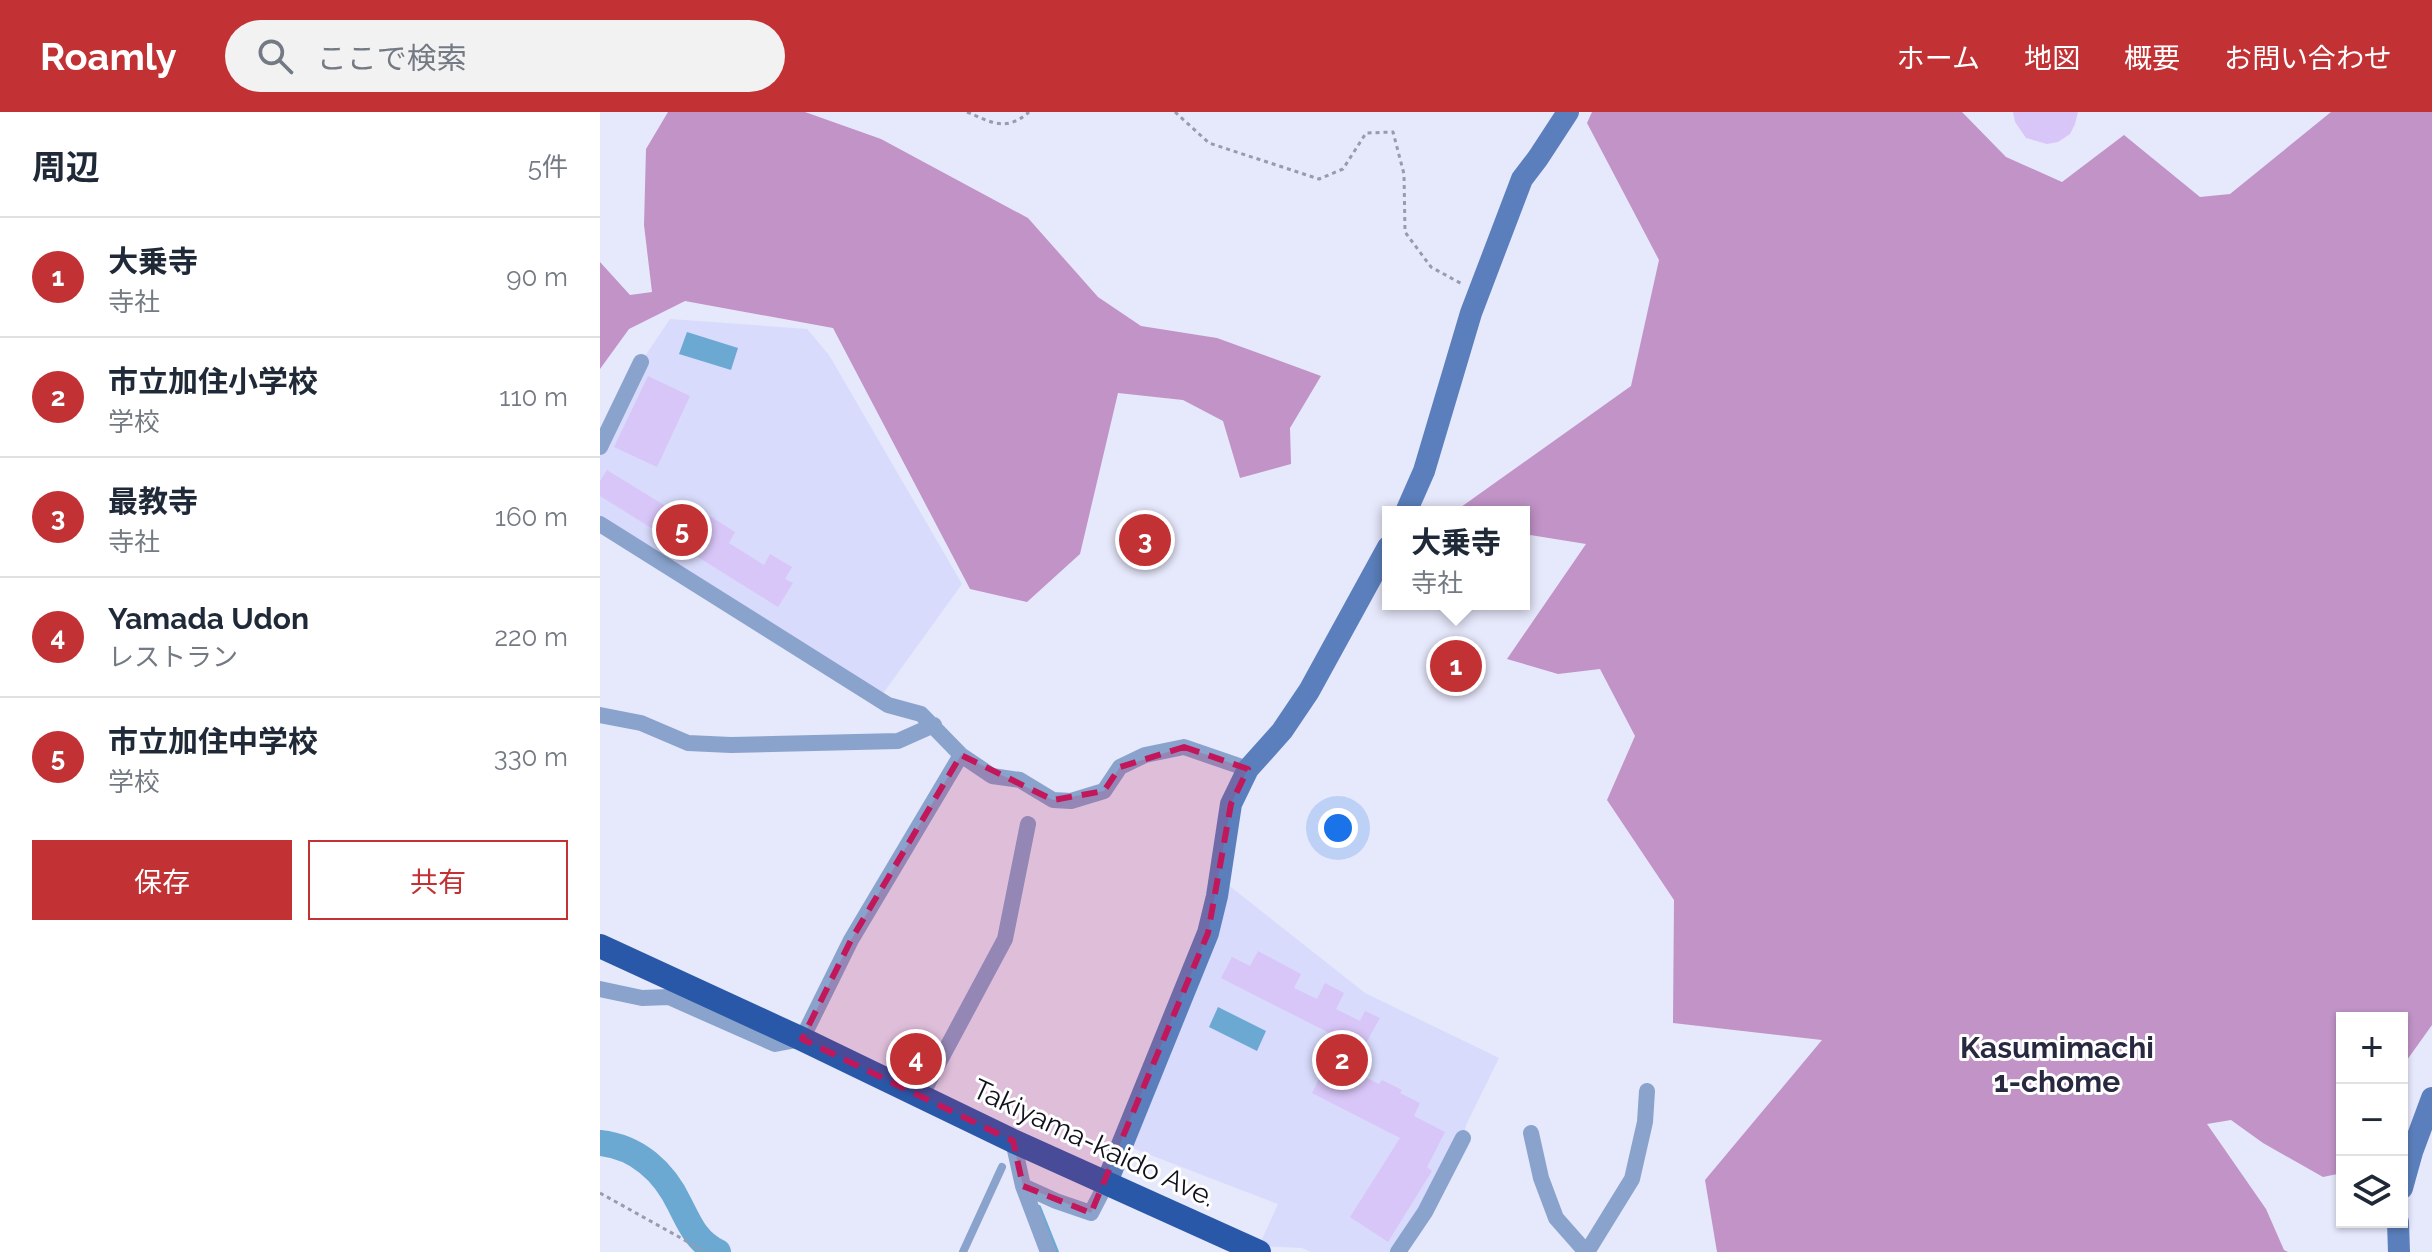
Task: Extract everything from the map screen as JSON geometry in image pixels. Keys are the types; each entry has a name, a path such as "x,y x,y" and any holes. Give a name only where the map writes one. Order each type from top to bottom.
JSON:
{"highway":[{"name":"Takiyama-kaido Ave.","path":"600,946 1013,1141 1259,1252"}],"main road":[{"path":"1409,506 1424,471 1478,293 1522,179 1568,112"},
{"path":"1107,1182 1208,933 1231,804 1248,769 1282,731 1309,691 1382,558"},
{"path":"2408,1166 2432,1098"},
{"path":"2398,1228 2399,1252"}],"street":[{"path":"600,447 641,362"},
{"path":"600,524 888,705 921,714 961,755 992,776 1020,780 1053,800 1071,801 1104,791 1120,767 1145,755 1184,747 1248,769"},
{"path":"600,715 641,723 688,743 731,745 898,741 934,725"},
{"path":"600,989 642,998 669,997 775,1044 802,1039 851,940 961,755"},
{"path":"921,1096 1005,939 1028,824"},
{"path":"1531,1133 1541,1178 1556,1218 1586,1252 1632,1179 1645,1122 1647,1091"},
{"path":"1398,1252 1425,1212 1463,1138"},
{"path":"1013,1141 1023,1186 1048,1252"},
{"path":"1023,1186 1091,1213 1107,1182"}],"lane":[{"path":"963,1252 1002,1167"}],"path":[{"path":"967,112 1002,125 1017,122 1029,112"},
{"path":"1175,112 1209,143 1319,179 1343,169 1366,133 1393,132 1404,174 1405,232 1431,267 1478,293"},
{"path":"600,1193 706,1252"}],"highlighted area":[{"path":"1184,747 1248,769 1231,804 1208,933 1091,1213 1023,1186 1013,1141 802,1039 851,940 961,755 1053,800 1104,791 1120,767"}],"shaded area":[{"path":"668,112 805,112 881,139 1028,218 1098,297 1141,326 1217,338 1321,376 1290,428 1291,464 1240,478 1223,421 1183,400 1118,393 1080,554 1027,602 970,589 833,328 685,301 629,329 600,369 600,262 630,295 652,292 644,225 646,149"},
{"path":"1592,112 1962,112 2006,157 2062,182 2124,135 2200,197 2230,194 2331,112 2432,112 2432,1025 2408,1059 2408,1012 2336,1012 2336,1174 2323,1177 2263,1143 2231,1120 2207,1124 2266,1209 2284,1250 2288,1252 1717,1252 1705,1180 1822,1040 1673,1023 1674,900 1607,800 1635,736 1600,669 1558,674 1507,659 1586,544 1530,535 1530,506 1462,506 1631,386 1659,260 1587,123"},
{"path":"670,319 807,329 829,355 962,584 879,699 600,524 600,447 641,362"},
{"path":"1227,884 1365,993 1499,1058 1466,1125 1463,1138 1398,1252 1311,1252 1302,1248 1259,1246 1278,1204 1127,1146"}],"water":[{"path":"687,332 738,348 731,370 679,354"},
{"path":"1218,1007 1266,1031 1257,1051 1209,1027"}],"building":[{"path":"2013,112 2078,112 2070,134 2058,142 2047,144 2026,138 2015,122"},
{"path":"648,376 690,396 657,467 614,447"},
{"path":"607,470 685,518 687,514 704,525 710,516 735,532 729,543 764,565 770,554 792,567 785,579 793,583 778,607 600,496 600,481"},
{"path":"1258,951 1301,974 1294,988 1317,999 1325,983 1344,993 1336,1009 1360,1021 1365,1011 1380,1018 1351,1070 1379,1084 1382,1080 1402,1090 1400,1093 1420,1103 1414,1116 1445,1132 1427,1167 1432,1171 1388,1242 1350,1217 1400,1138 1312,1093 1323,1071 1332,1075 1349,1043 1221,978 1232,957 1250,966"}],"waterway":[{"path":"600,1143 637,1155 657,1171 695,1232 718,1252"},
{"path":"1039,1207 1057,1252"}],"place":[{"name":"市立加住中学校","path":"682,530"},
{"name":"最教寺","path":"1145,540"},
{"name":"大乗寺","path":"1456,666"},
{"name":"Yamada Udon","path":"916,1059"},
{"name":"市立加住小学校","path":"1342,1060"}],"district":[{"name":"Kasumimachi 1-chome","path":"2057,1064"}]}
